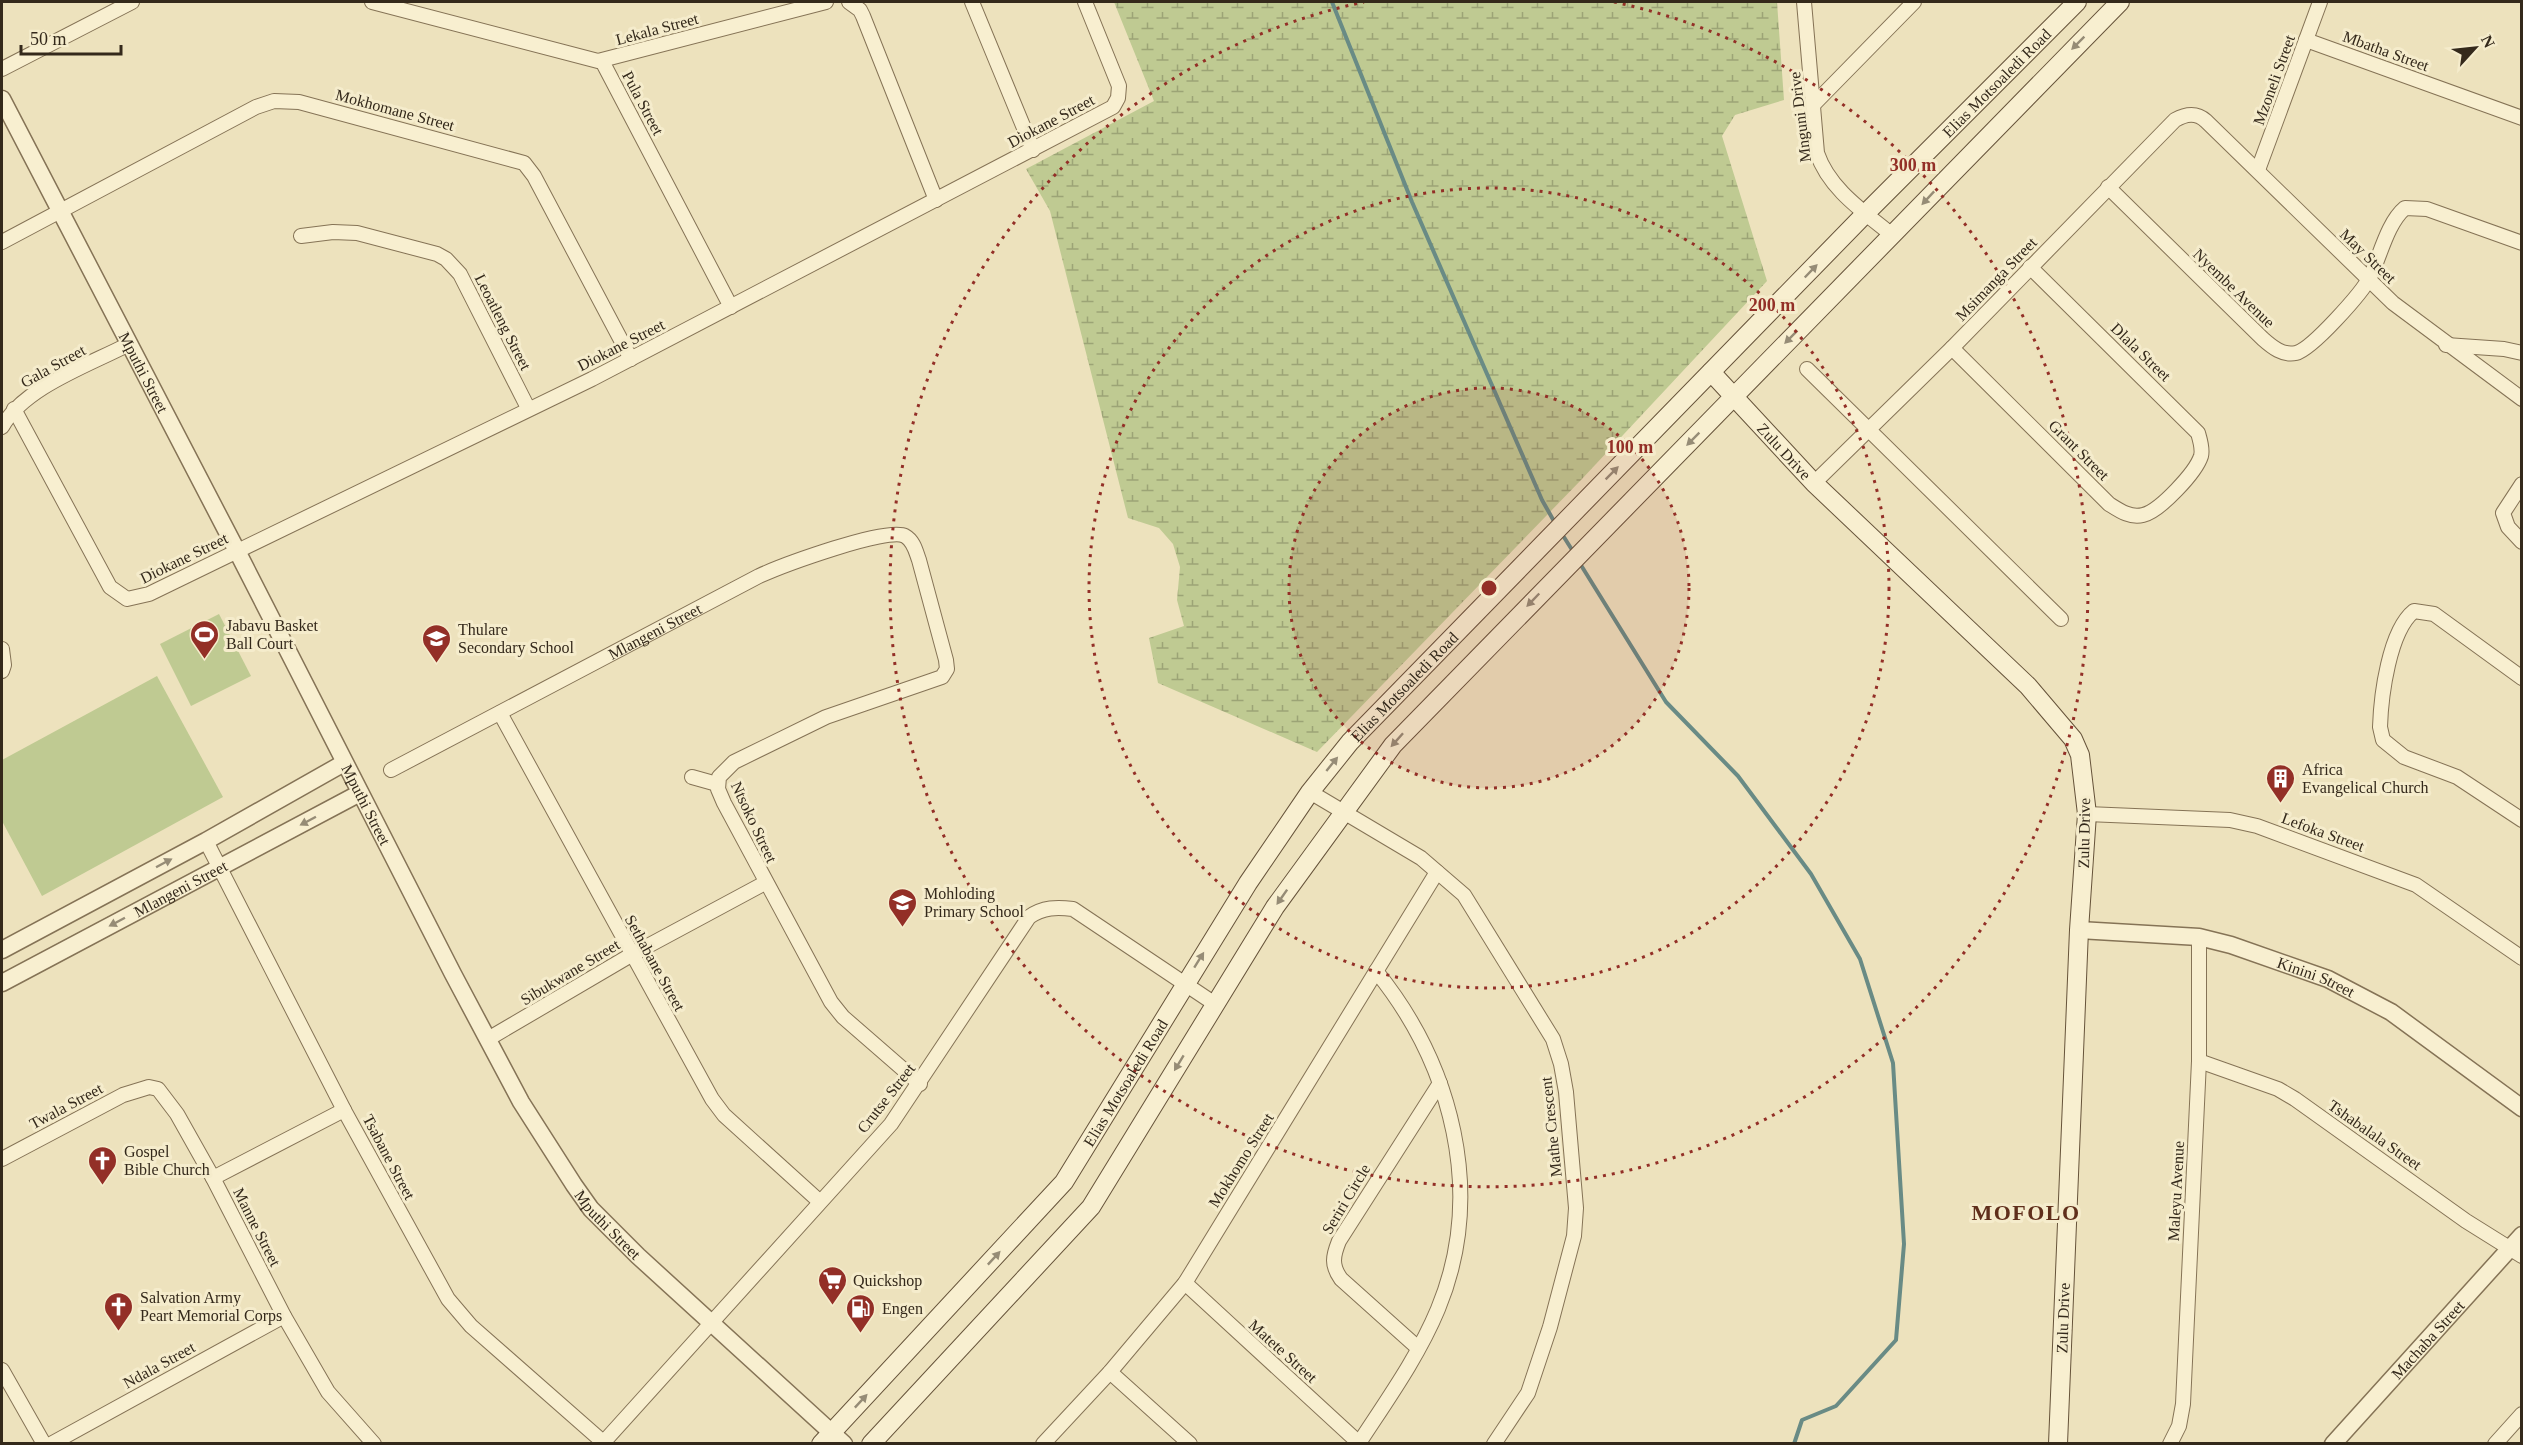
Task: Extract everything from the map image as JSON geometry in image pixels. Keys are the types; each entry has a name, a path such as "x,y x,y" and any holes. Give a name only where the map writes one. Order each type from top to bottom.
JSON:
{"main road":[{"name":"Elias Motsoaledi Road","path":"832,1440 1064,1182 1248,883 1310,792 1376,713 1866,213 2077,2"},
{"name":"Elias Motsoaledi Road","path":"871,1443 1091,1207 1275,907 1393,745 2120,2"},
{"name":"Zulu Drive","path":"1711,372 1814,483 2028,686 2061,723 2073,739 2080,755 2087,814 2079,930 2058,1443"}],"street":[{"path":"2,69 132,2"},
{"name":"Pula Street","path":"372,2 584,59 602,60 731,307"},
{"path":"427,15 433,2"},
{"name":"Lekala Street","path":"602,60 826,2"},
{"path":"849,2 860,10 863,16 936,200"},
{"path":"972,2 1033,150"},
{"name":"Diokane Street","path":"14,409 104,578 115,593 128,599 137,598 631,359 1113,107 1118,98 1119,86 1085,2"},
{"name":"Mnguni Drive","path":"1804,2 1817,153 1823,169 1866,213 1892,235"},
{"path":"1813,105 1914,2"},
{"name":"Mzoneli Street","path":"2258,170 2320,2"},
{"name":"Mbatha Street","path":"2306,40 2522,118"},
{"name":"Mputhi Street","path":"2,99 521,1102 591,1209 712,1322 832,1440"},
{"name":"Mokhomane Street","path":"2,242 256,108 274,101 299,102 524,163 534,176 631,359"},
{"name":"Msimanga Street","path":"1814,483 1952,348 2175,120 2195,114 2206,121"},
{"name":"May Street","path":"2206,121 2368,280 2446,345 2522,399"},
{"name":"Nyembe Avenue","path":"2108,187 2263,339 2278,350 2290,353 2305,349 2319,338 2368,280 2397,218 2405,208 2427,209 2522,243"},
{"name":"Leoatleng Street","path":"301,236 333,232 357,233 437,254 446,259 460,274 528,408"},
{"name":"Dlala Street","path":"2030,267 2198,433 2201,456 2192,472"},
{"name":"Gala Street","path":"2,427 14,409 40,390 129,344"},
{"path":"2446,345 2486,347 2522,353"},
{"name":"Grant Street","path":"1952,348 2109,504 2121,512 2132,515 2152,511 2192,472"},
{"path":"1807,369 2061,619"},
{"path":"2522,484 2503,513 2508,527 2522,542"},
{"name":"Mlangeni Street","path":"391,770 779,567 891,534 905,536 920,560"},
{"name":"Ntsoko Street","path":"920,560 947,664 942,677 826,717 734,762 725,770 717,784 724,803 765,883 837,1010 920,1084"},
{"path":"2522,678 2434,614 2424,611 2414,612 2406,618 2394,646 2380,715 2383,740 2404,757 2466,782 2522,820"},
{"path":"2,648 3,668"},
{"name":"Sethabane Street","path":"500,713 712,1099 724,1115 819,1201"},
{"name":"Mlangeni Street","path":"2,950 206,841 344,763"},
{"path":"692,777 717,784"},
{"name":"Mathe Crescent","path":"1310,792 1421,858 1464,896 1553,1039 1561,1064 1566,1092 1576,1208 1574,1236 1550,1327 1528,1393 1494,1443"},
{"name":"Mlangeni Street","path":"2,983 360,793"},
{"name":"Lefoka Street","path":"2087,814 2230,820 2257,826 2416,885 2522,958"},
{"name":"Tsabane Street","path":"206,841 344,1110 431,1270 459,1314 603,1443"},
{"name":"Mokhomo Street","path":"1043,1443 1110,1372 1185,1283 1437,872"},
{"name":"Sibukwane Street","path":"488,1040 631,955 765,883"},
{"name":"Crutse Street","path":"603,1443 819,1201 891,1124 920,1084 1025,923 1036,912 1047,909 1073,909 1215,1004"},
{"name":"Kinini Street","path":"2079,930 2199,938 2231,945 2304,969 2355,992 2391,1012 2522,1108"},
{"name":"Maleyu Avenue","path":"2169,1443 2179,1426 2183,1404 2199,1061 2199,938"},
{"path":"1360,1443 1418,1348 1438,1308 1458,1235 1460,1204 1458,1156 1451,1118 1440,1083 1413,1023 1376,971"},
{"name":"Tshabalala Street","path":"2199,1061 2278,1089 2295,1099 2466,1221 2515,1252"},
{"name":"Seriri Circle","path":"1418,1348 1341,1279 1334,1270 1333,1258 1346,1230 1440,1083"},
{"name":"Twala Street","path":"2,1159 123,1095 149,1087"},
{"name":"Manne Street","path":"149,1087 158,1089 168,1100 213,1178 284,1316 328,1392 366,1441"},
{"path":"213,1178 344,1110"},
{"name":"Machaba Street","path":"2333,1443 2515,1252 2522,1235"},
{"name":"Matete Street","path":"1185,1283 1360,1443"},
{"name":"Ndala Street","path":"51,1443 284,1316"},
{"path":"2,1370 44,1443"},
{"path":"1110,1372 1190,1443"},
{"path":"2495,1443 2522,1414"}],"green space":[{"path":"1114,2 1777,2 1784,100 1735,115 1722,136 1767,281 1581,480 1317,752 1158,683 1149,638 1184,626 1177,600 1180,567 1173,544 1159,528 1128,518 1050,211 1026,169 1154,101"},
{"name":"Jabavu Basket Ball Court","path":"219,614 251,676 191,706 160,644"},
{"path":"157,676 223,797 42,896 2,821 2,760"}],"waterway":[{"path":"1332,2 1412,202 1542,500 1555,523"},
{"path":"1562,534 1574,553"},
{"path":"1579,562 1666,702 1738,776 1811,874 1860,959 1893,1063 1904,1244 1896,1340 1836,1406 1802,1420 1794,1444"}],"place":[{"name":"Jabavu Basket Ball Court","path":"205,660"},
{"name":"Thulare Secondary School","path":"437,664"},
{"name":"Africa Evangelical Church","path":"2281,804"},
{"name":"Mohloding Primary School","path":"903,928"},
{"name":"Gospel Bible Church","path":"103,1186"},
{"name":"Quickshop","path":"832,1306"},
{"name":"Salvation Army Peart Memorial Corps","path":"119,1332"},
{"name":"Engen","path":"861,1334"}],"district":[{"name":"MOFOLO","path":"2026,1212"}]}
